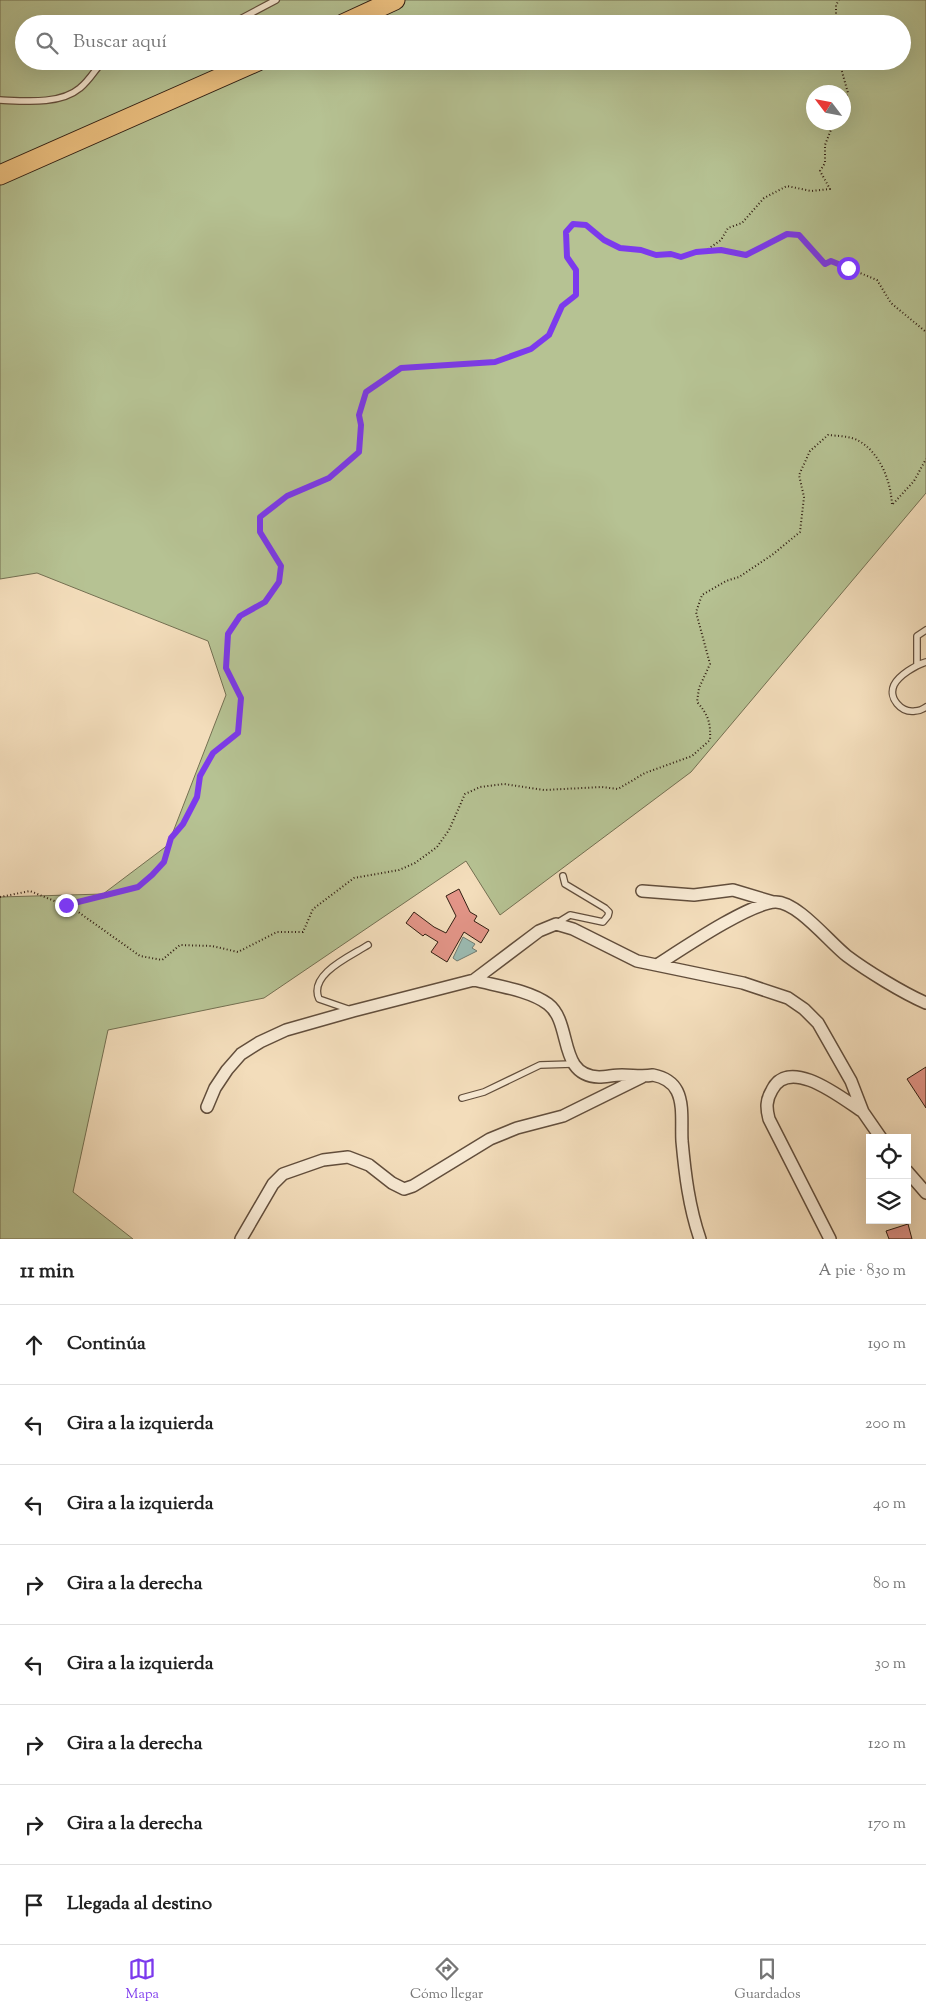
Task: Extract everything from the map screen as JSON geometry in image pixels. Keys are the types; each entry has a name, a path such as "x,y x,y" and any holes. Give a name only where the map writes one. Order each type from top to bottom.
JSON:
{"main road":[{"path":"362,15 395,0"},
{"path":"0,175 238,70"}],"street":[{"path":"642,891 694,895 733,890 793,908 848,957 926,1003"},
{"path":"657,965 720,926 760,906 775,902"},
{"path":"207,1107 215,1088 241,1054 286,1030 474,980 540,930 556,924 573,928 637,961 743,983 788,998 804,1009 818,1023 852,1081 862,1112 878,1134"},
{"path":"474,980 515,991 548,1004 561,1023 573,1064 586,1074 598,1077 622,1075 642,1077"},
{"path":"242,1239 273,1184 283,1174 323,1160 348,1157 369,1165 392,1183 404,1189 413,1186 490,1139 517,1128 563,1116 642,1077 652,1075 666,1079 676,1090 680,1100 690,1206 700,1239"},
{"path":"830,1239 769,1120 766,1109 769,1095 774,1085 783,1078 797,1076 810,1079 862,1112"},
{"path":"911,1176 926,1193"}],"lane":[{"path":"248,15 276,0"},
{"path":"0,100 32,102 63,97 78,90 95,70"},
{"path":"918,664 917,636 926,630"},
{"path":"926,662 918,664 895,683 892,692 894,699 903,709 914,712 926,707"},
{"path":"556,924 570,915 603,922 609,912 565,884 563,876"},
{"path":"353,1011 319,999 316,993 319,981 330,970 368,945"},
{"path":"462,1098 484,1092 540,1065 573,1064"}],"path":[{"path":"836,15 836,5 839,0"},
{"path":"842,70 846,85"},
{"path":"705,251 721,240 728,228 742,223 764,198 787,186 811,191 830,189 820,170 825,163 825,145 831,130"},
{"path":"66,905 138,887 164,862 171,838 183,824 197,797 200,776 213,753 238,733 241,698 226,668 228,634 240,616 265,602 279,582 281,566 260,532 260,517 287,496 329,478 359,452 361,425 359,415 366,392 401,368 495,362 531,349 549,335 562,306 576,295 576,270 567,257 566,232 573,224 586,225 604,240 620,248 641,250 656,255 671,254 681,257 705,251 721,250 746,255 787,234 799,235 825,264 831,261 877,280 891,303 926,332"},
{"path":"0,897 30,890 66,905 140,956 162,960 180,945 212,946 238,952 277,932 303,932 312,909 354,878 399,870 415,863 437,847 445,836 465,794 480,787 504,784 544,790 602,787 618,789 645,773 692,756 710,740 711,725 706,713 697,702 699,688 710,664 700,634 696,612 702,595 726,581 739,577 772,555 800,532 804,497 799,475 810,451 828,435 858,440 876,455 892,489 892,505 914,482 926,459"}],"green space":[{"path":"0,0 926,0 926,493 691,772 500,915 466,861 264,998 108,1030 73,1192 133,1239 0,1239 0,897 103,894 168,845 226,695 208,641 37,573 0,579"}],"water":[{"path":"463,937 475,944 472,948 477,951 457,961 453,958"}],"building":[{"path":"459,889 470,912 477,916 474,921 489,930 481,943 464,932 447,962 431,952 438,942 425,934 423,936 406,923 414,912 434,927 446,933 456,916 446,896"},
{"path":"926,1067 926,1108 907,1079"},
{"path":"908,1224 912,1239 889,1239 886,1231"}],"route":[{"path":"66,905 138,887 164,862 171,838 183,824 197,797 200,776 213,753 238,733 241,698 226,668 228,634 240,616 265,602 279,582 281,566 260,532 260,517 287,496 329,478 359,452 361,425 359,415 366,392 401,368 495,362 531,349 549,335 562,306 576,295 576,270 567,257 566,232 573,224 586,225 604,240 620,248 641,250 656,255 671,254 681,257 696,252 721,250 746,255 787,234 799,235 825,264 831,261 848,268"}]}
